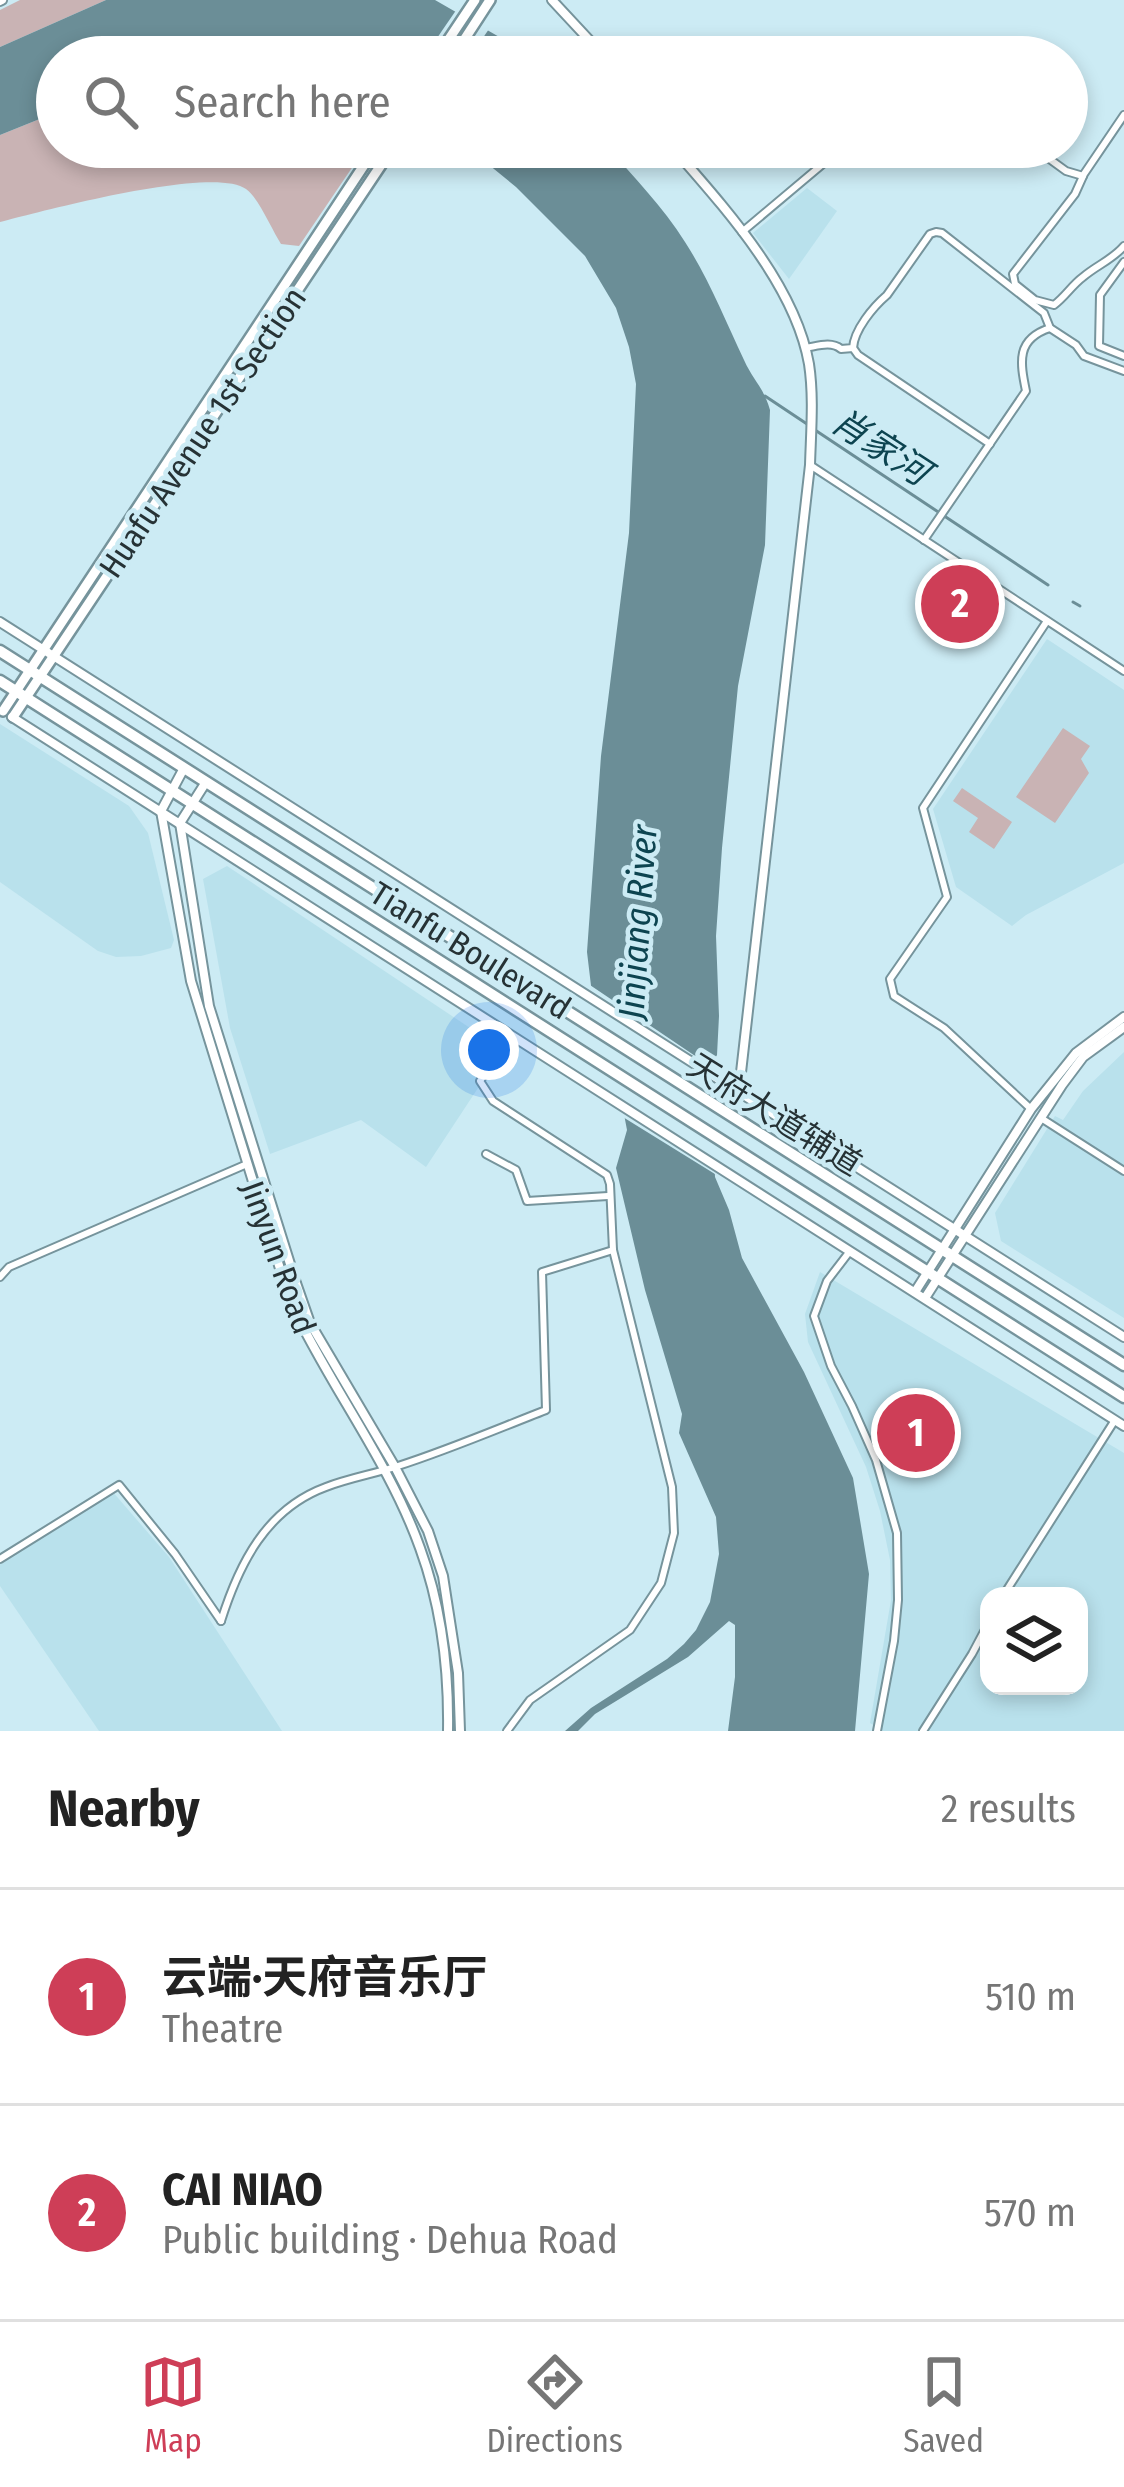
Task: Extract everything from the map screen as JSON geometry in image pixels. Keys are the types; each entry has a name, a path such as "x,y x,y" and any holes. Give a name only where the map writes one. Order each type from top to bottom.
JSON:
{"main road":[{"path":"451,36 475,0"},
{"path":"466,36 489,2"},
{"path":"49,653 362,168"},
{"name":"Huafu Avenue 1st Section","path":"5,712 379,168"},
{"name":"Tianfu Boulevard","path":"0,651 1124,1364"},
{"name":"Tianfu Boulevard","path":"0,681 933,1275"},
{"path":"933,1275 1124,1397"}],"street":[{"path":"552,0 585,36"},
{"path":"1124,116 1058,219 1013,274 1015,284 1035,300 1054,305 1124,245"},
{"path":"689,168 782,290 805,347 812,394 810,465 739,1090"},
{"path":"741,232 818,168"},
{"path":"1062,168 1083,176"},
{"path":"990,444 853,348 853,339 930,234 942,233 1044,314 1050,328 1084,356 1124,370"},
{"path":"1124,262 1100,295 1100,346 1124,356"},
{"path":"924,540 1026,391 1021,353 1036,333 1050,328"},
{"path":"805,347 835,344 853,348"},
{"path":"810,465 1124,671"},
{"path":"1031,1109 944,1028 894,996 890,979 947,897 923,808 1047,621"},
{"name":"天府大道辅道","path":"0,622 1124,1337"},
{"path":"5,712 1120,1423 1009,1587"},
{"path":"161,812 184,768"},
{"path":"180,824 206,782"},
{"name":"Jinyun Road","path":"161,812 194,995 310,1323 395,1467 428,1531 443,1576 458,1673 460,1731"},
{"name":"Jinyun Road","path":"180,824 208,1006 290,1301 419,1543 434,1590 448,1670 448,1731"},
{"path":"948,1252 956,1229 1031,1109 1076,1054 1124,1017"},
{"path":"915,1292 966,1235 1083,1058 1124,1027"},
{"path":"507,1731 530,1700 630,1630 655,1594 674,1533 672,1487 613,1250 610,1184 607,1175 488,1094 481,1081 511,1035"},
{"path":"1040,1118 1124,1171"},
{"path":"486,1154 515,1170 527,1201 608,1196"},
{"path":"0,1277 9,1267 251,1162"},
{"path":"0,1559 119,1485 221,1622 249,1551 280,1514 319,1489 395,1467 546,1410 542,1272 613,1250"},
{"path":"850,1251 827,1281 814,1316 831,1366 876,1460 897,1534 894,1642 877,1731"},
{"path":"925,1298 933,1275"},
{"path":"922,1731 980,1640"}],"shaded area":[{"path":"20,0 106,0 0,47 0,10"},
{"path":"36,120 36,168 352,168 299,246 281,244 251,193 228,183 127,192 0,222 0,135"},
{"path":"807,188 837,211 789,279 753,233"},
{"path":"1047,639 1124,690 1124,863 1012,926 956,887 933,809"},
{"path":"0,724 129,806 148,833 174,940 171,948 141,956 116,957 98,951 0,882"},
{"path":"1063,728 1090,746 1081,759 1089,773 1055,823 1016,797"},
{"path":"962,788 1012,822 994,849 969,832 978,818 953,801"},
{"path":"227,866 503,1050 426,1167 361,1120 270,1154 230,1028 203,879"},
{"path":"1124,1052 1124,1318 1001,1241 995,1213 1055,1116 1063,1120 1083,1091"},
{"path":"820,1272 1124,1453 1124,1731 883,1731 870,1723 891,1600 890,1560 866,1467 808,1342 805,1314"},
{"path":"112,1491 169,1557 282,1731 99,1731 0,1586 0,1562"}],"water":[{"path":"106,0 435,0 498,36 36,36 36,120 0,135 0,47"},
{"name":"Jinjiang River","path":"493,168 626,168 685,242 770,410 765,545 738,686 722,848 716,936 719,1016 713,1062 715,1177 742,1258 804,1372 853,1478 869,1574 855,1731 728,1731 735,1677 735,1625 729,1621 688,1657 595,1714 578,1731 565,1731 684,1644 710,1602 719,1554 716,1517 679,1433 682,1414 645,1290 616,1168 627,1130 613,1056 592,994 587,952 601,756 629,533 636,384 616,308 585,256"}],"pier":[{"path":"459,6 491,26 484,36 438,36"},
{"path":"584,981 719,1072 723,1179 618,1114"}],"waterway":[{"name":"肖家河","path":"765,396 807,424"},
{"name":"肖家河","path":"815,430 1048,585"},
{"name":"肖家河","path":"1073,602 1080,606"}],"place":[{"name":"CAI NIAO","path":"960,604"},
{"name":"云端·天府音乐厅","path":"916,1433"}]}
